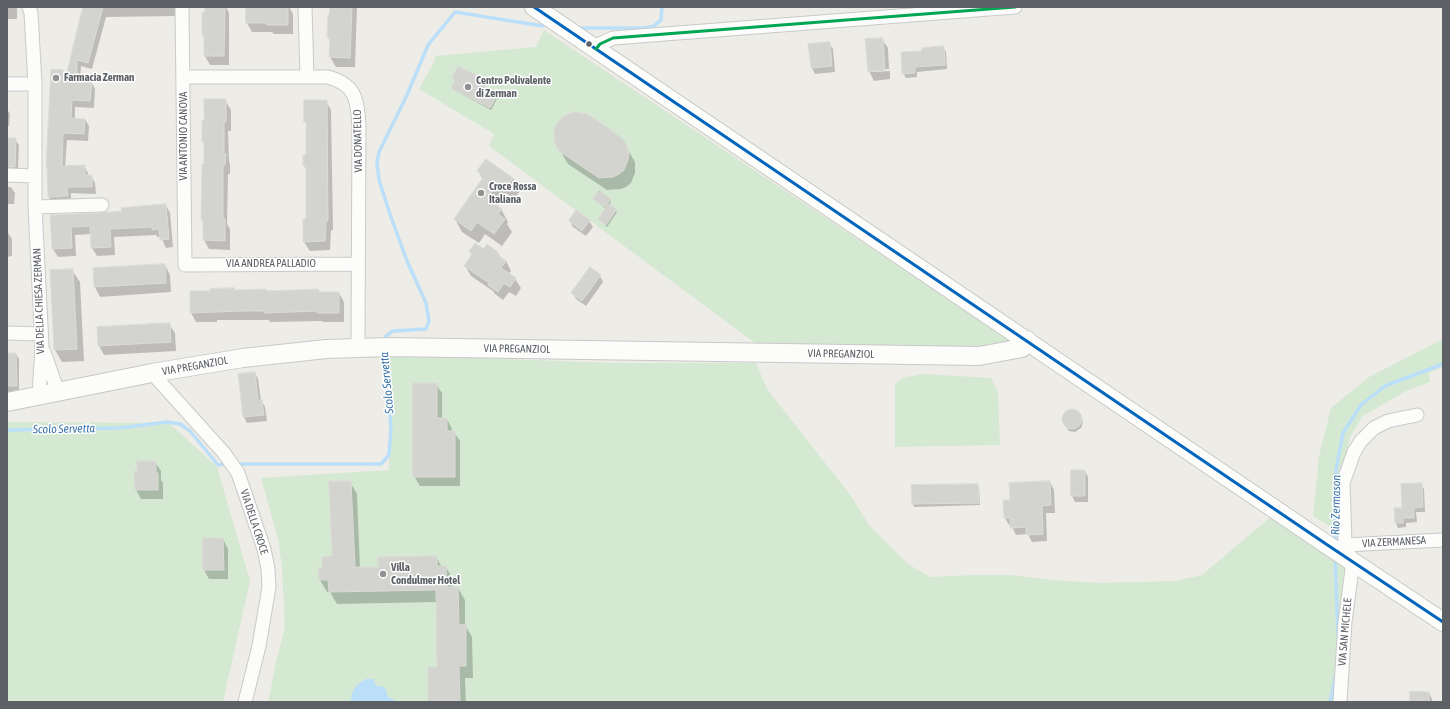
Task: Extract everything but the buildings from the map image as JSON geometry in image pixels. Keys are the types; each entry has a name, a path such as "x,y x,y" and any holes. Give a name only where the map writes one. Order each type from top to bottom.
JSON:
{"main road":[{"name":"VIA ZERMANESA","path":"534,7 1443,622"},
{"name":"VIA PREGANZIOL","path":"7,402 152,373 243,358 369,346 979,356 1022,348 1027,340"}],"street":[{"name":"VIA DELLA CHIESA ZERMAN","path":"29,7 35,84 35,207 41,340 39,396"},
{"name":"VIA ANTONIO CANOVA","path":"182,7 185,264"},
{"path":"305,7 307,77"},
{"path":"596,49 600,44 613,38 1015,7"},
{"name":"VIA DONATELLO","path":"183,77 328,77 338,80 347,86 354,94 358,104 359,125 358,264 369,346"},
{"path":"7,84 35,84"},
{"path":"7,175 35,176"},
{"path":"35,207 102,205"},
{"name":"VIA ANDREA PALLADIO","path":"185,264 358,264"},
{"path":"7,333 41,340 58,392"},
{"name":"VIA DELLA CROCE","path":"152,373 224,453 238,473 264,549 268,569 269,587 259,646 245,702"},
{"name":"VIA ZERMANESA","path":"1354,562 1345,545 1343,483 1354,452 1361,441 1374,428 1388,421 1418,415"},
{"name":"VIA ZERMANESA","path":"1345,545 1443,540"},
{"name":"VIA SAN MICHELE","path":"1340,702 1345,622 1354,562"}],"green space":[{"path":"544,30 1011,342 993,347 755,343 489,146 494,134 419,89 435,60 435,56 536,47"},
{"path":"1443,339 1443,367 1429,373 1430,382 1406,391 1363,416 1350,437 1343,471 1337,531 1313,516 1319,456 1331,408 1369,377"},
{"path":"389,355 617,363 756,363 767,389 851,496 869,525 908,564 930,577 1011,575 1052,580 1099,583 1175,581 1202,575 1273,515 1345,564 1341,601 1338,702 268,702 285,628 282,567 278,539 261,478 389,470"},
{"path":"923,374 991,378 998,392 1000,445 895,447 895,384 902,378"},
{"path":"7,422 169,423 217,467 250,581 223,702 7,702"}],"water":[{"path":"366,679 374,679 375,685 384,687 387,692 387,696 395,702 351,702 352,694 355,688 359,683"}],"waterway":[{"name":"Scolo Servetta","path":"580,28 644,28 654,26 661,20 662,7"},
{"name":"Scolo Servetta","path":"384,341 386,336 393,331 426,329 429,321 426,303 407,261 391,217 379,180 377,162 379,152 407,95 428,45 455,12 543,26"},
{"name":"Scolo Servetta","path":"235,464 381,464 389,455 391,428 385,352"},
{"name":"Rio Zermason","path":"1335,544 1336,470 1343,433 1361,405 1385,386 1443,364"},
{"name":"Scolo Servetta","path":"7,430 120,428 167,422 180,424 190,431 218,465 227,464"},
{"name":"Rio Zermason","path":"1335,556 1338,636"},
{"name":"Rio Zermason","path":"1330,702 1336,672"}],"transit line":[{"path":"534,7 1443,622"},
{"path":"596,49 600,44 613,38 1015,7"}],"place":[{"name":"Farmacia Zerman","path":"56,78"},
{"name":"Centro Polivalente di Zerman","path":"468,87"},
{"name":"Croce Rossa Italiana","path":"481,193"},
{"name":"Villa Condulmer Hotel","path":"383,574"}]}
